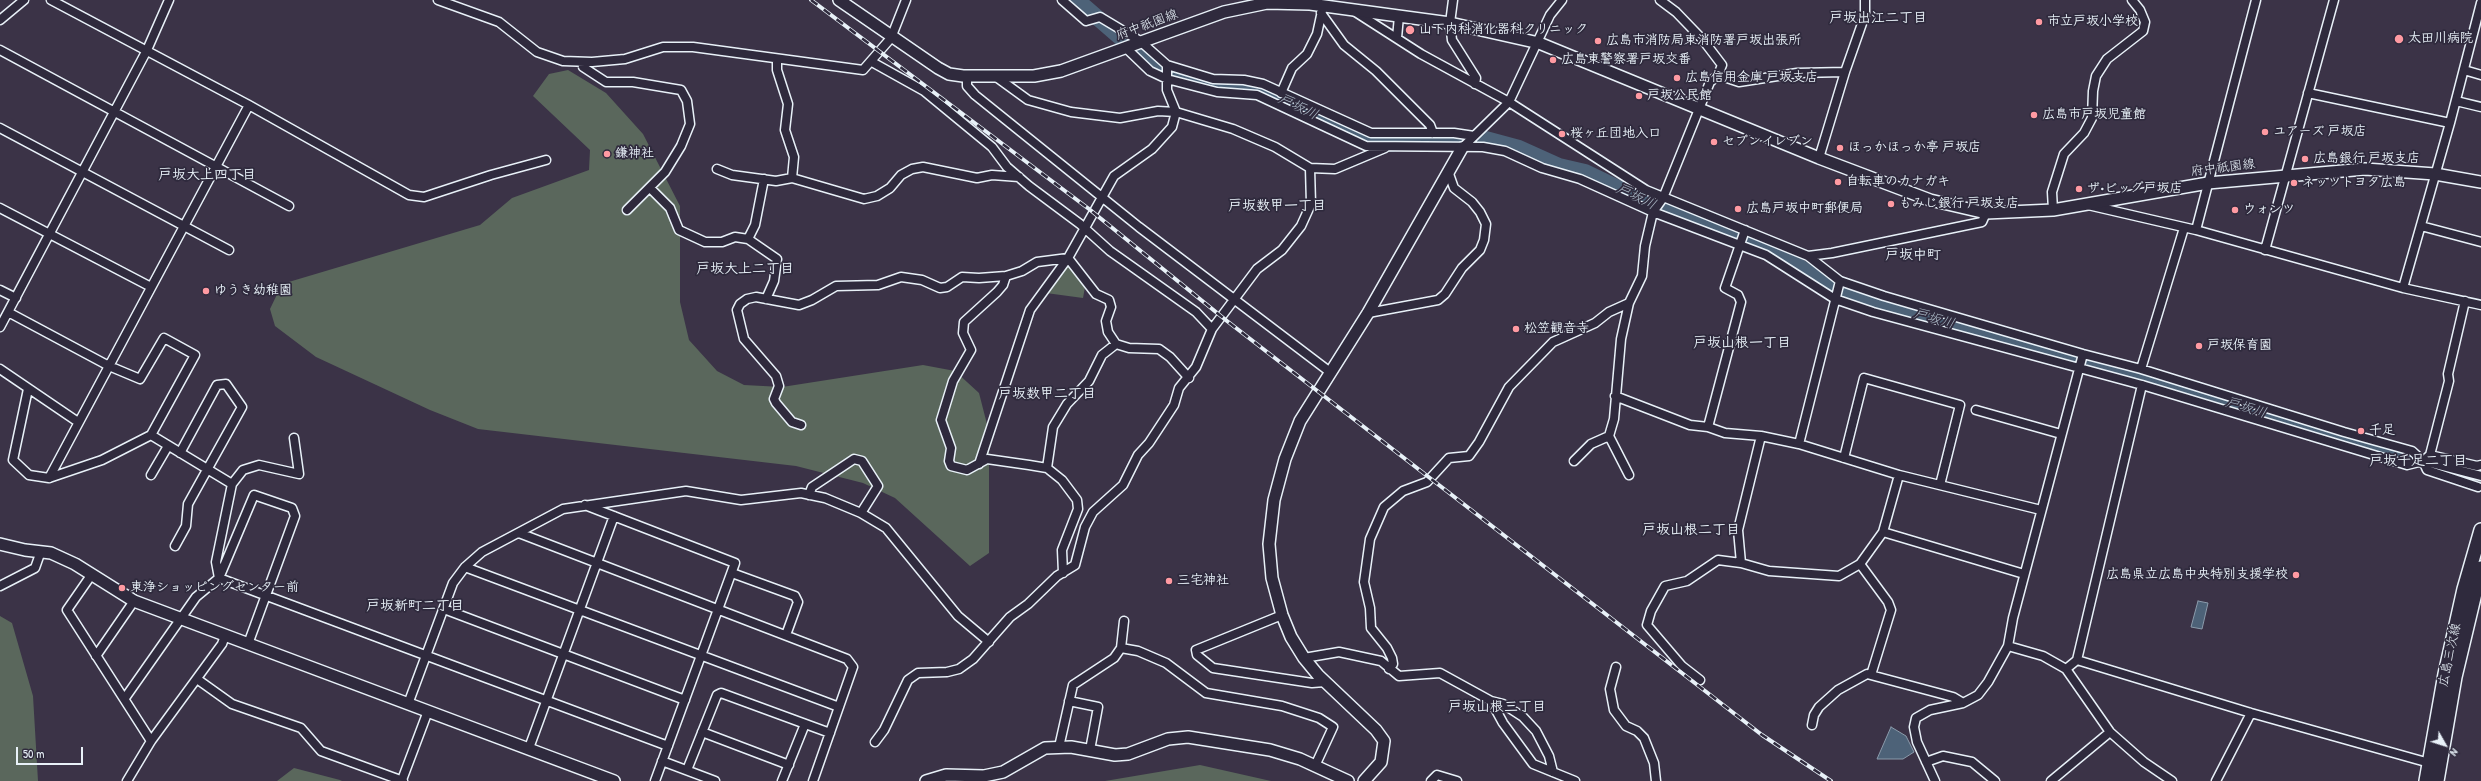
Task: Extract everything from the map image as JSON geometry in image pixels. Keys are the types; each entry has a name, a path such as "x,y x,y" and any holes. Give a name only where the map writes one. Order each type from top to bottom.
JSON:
{"main road":[{"name":"広島三次線","path":"2437,781 2434,764 2464,589 2481,530"},
{"name":"広島三次線","path":"2426,781 2434,764 2481,568"}],"street":[{"path":"0,20 24,0"},
{"path":"51,0 147,50 409,195 424,197 491,175 546,160"},
{"path":"0,328 81,170 115,111 147,50 169,0"},
{"path":"438,0 499,22 538,52 563,61 582,62 625,59 663,47 694,47 863,70 872,62 892,38 906,0"},
{"name":"府中祇園線","path":"839,0 892,38 938,68 949,74 967,76 1034,76 1061,71 1140,41 1245,6 1278,1 1450,23 1496,32 1539,43 1819,158 1930,200 1986,213 2053,210 2208,183 2284,175 2365,169 2435,174 2481,182"},
{"path":"1062,0 1086,21 1100,17 1140,41 1167,65 1213,79 1253,81 1371,134 1454,133 1474,136"},
{"path":"1453,0 1450,23 1452,40 1476,78 1475,84"},
{"path":"1364,781 1381,762 1384,741 1376,730 1325,682 1304,658 1282,616 1272,578 1268,544 1274,500 1285,459 1300,420 1368,313 1462,148 1509,102 1539,43 1550,15 1562,0"},
{"path":"1630,475 1609,436 1614,419 1614,396 1621,339 1629,303 1642,276 1645,246 1658,206 1700,110 1710,82 1718,75 1722,65 1703,40 1676,12 1660,0"},
{"path":"1819,158 1844,72 1865,15 1865,0"},
{"path":"2053,210 2052,192 2064,154 2084,133 2092,118 2093,91 2096,76 2107,59 2143,31 2145,22 2140,10 2132,0"},
{"path":"2196,230 2256,0"},
{"path":"2265,250 2284,175 2334,0"},
{"path":"2403,288 2450,123 2480,12 2481,3"},
{"path":"1281,93 1292,68 1307,54 1317,34 1321,6"},
{"path":"1321,6 1344,45 1376,71 1430,125 1433,133"},
{"path":"1353,11 1421,54 1509,102 1646,190 1658,206 1743,237 1766,255 1836,297 1873,312 2142,385 2407,465 2423,461 2430,455 2449,381 2448,374 2465,301"},
{"path":"1397,38 1399,16"},
{"path":"1125,47 1150,71 1167,79 1217,92 1257,95 1366,146 1386,148 1483,147 1505,151 1542,168 1580,179 1743,237 1808,256 1832,253 1982,222 1986,213"},
{"path":"0,50 289,206"},
{"path":"777,59 777,70 788,104 785,130 794,157 792,178"},
{"path":"582,62 583,67 606,82 633,82 681,90 684,95 690,124 681,146 665,172 627,210"},
{"path":"872,62 924,91 992,148 1007,167 1019,177 1080,224 1084,229 1196,312 1212,329"},
{"path":"979,464 1030,310 1068,258 1114,176 1152,150 1172,127 1176,112 1167,90 1167,65"},
{"path":"2464,70 2481,75"},
{"path":"1718,75 1740,82 1797,73 1844,72"},
{"path":"967,76 967,86 975,95 1139,227 1330,372"},
{"path":"995,76 1028,100 1071,112 1120,118 1158,111 1176,112 1240,132 1275,147 1310,168 1336,169 1386,148"},
{"path":"2308,93 2450,123"},
{"path":"2456,101 2481,107"},
{"path":"49,478 215,166 249,106"},
{"path":"0,128 229,250"},
{"path":"717,169 732,175 776,181 792,178 864,199 877,196 890,188 901,175 912,169 923,167 977,178 992,175 1019,177"},
{"path":"875,742 884,730 908,680 918,673 947,672 959,668 973,659 1010,617 1063,572 1074,566 1085,527 1093,512 1124,485 1138,455 1149,443 1174,404 1179,388 1189,378 1196,367 1212,329 1257,270 1282,250 1302,226 1311,204 1310,168"},
{"path":"1368,313 1438,300 1445,294 1462,268 1480,250 1484,240 1486,224 1480,212 1472,202 1454,188 1448,171"},
{"path":"748,239 756,220 764,179"},
{"path":"650,188 670,208 678,230 705,242 722,242 735,237 748,239 777,259 774,281 766,299"},
{"path":"2088,205 2196,230 2403,288 2481,304"},
{"path":"0,208 151,287"},
{"path":"2421,226 2481,242"},
{"path":"2142,369 2184,228"},
{"path":"1708,427 1741,302 1738,295 1724,288 1743,237"},
{"path":"1808,256 1839,284 2083,354 2142,369 2412,451 2423,461 2427,470 2478,487"},
{"path":"801,425 792,422 776,403 774,398 779,386 776,376 744,339 737,310 740,304 756,297 799,305 812,300 836,286 878,285 901,278 922,280 940,288 947,287 962,276 979,278 1006,276 1022,271 1037,262 1068,258"},
{"path":"1068,258 1096,294 1109,300 1110,307 1106,321 1108,332 1116,344 1129,348 1160,349 1170,357 1189,378"},
{"path":"1006,276 1003,285 964,322 962,333 972,350 953,381 941,420 951,448 949,461 951,466 967,470 987,459 1047,468 1062,480 1077,500 1078,509 1062,550 1063,572"},
{"path":"1799,444 1839,284"},
{"path":"0,290 16,298"},
{"path":"1389,669 1393,664 1388,648 1371,628 1368,599 1364,582 1370,538 1384,507 1403,491 1427,482 1449,458 1469,456 1479,442 1509,387 1553,342 1595,323 1609,312 1629,303"},
{"path":"8,312 109,366 140,379 164,338 195,355 151,435 102,460 49,478 29,475 13,460 28,389"},
{"path":"1047,468 1053,427 1067,404 1089,380 1102,355 1116,344"},
{"path":"1935,781 1926,762 1914,727 1916,718 1930,710 1963,702 1978,695 1988,682 2008,646 2024,574 2060,434 2083,354"},
{"path":"0,369 78,422"},
{"path":"1844,458 1864,378 1960,404 1940,485"},
{"path":"175,546 186,526 188,504 242,407 226,384 217,385 180,453"},
{"path":"2066,669 2076,660 2142,385"},
{"path":"1614,396 1690,425 1708,427 1725,433 1761,436 1799,444 1899,475 2041,510"},
{"path":"1976,410 2060,434"},
{"path":"151,435 232,484"},
{"path":"1574,461 1591,444 1609,436"},
{"path":"1741,563 1738,530 1761,436"},
{"path":"219,578 216,562 232,484 243,470 259,465 299,474 294,438"},
{"path":"151,475 168,446"},
{"path":"2430,455 2477,466 2481,465"},
{"path":"809,495 812,486 854,459 862,461 878,486 861,513"},
{"path":"2423,461 2481,476"},
{"path":"1700,680 1682,666 1647,626 1651,611 1660,592 1669,583 1687,581 1718,560 1741,563 1769,572 1839,576 1860,564 1883,532 1899,475"},
{"path":"408,704 453,583 465,567 482,552 563,509 585,504 686,491 741,500 778,494 809,495 825,498 861,513 886,528 958,616 989,642"},
{"path":"125,698 196,597 219,578 254,495 292,508 295,516 248,644"},
{"path":"585,504 735,563 655,781"},
{"path":"529,748 614,516"},
{"path":"1883,532 2024,574"},
{"path":"519,533 847,659 853,667 813,781"},
{"path":"0,544 25,550 52,552 92,574 134,601 614,781"},
{"path":"0,586 35,568 41,551"},
{"path":"1860,564 1888,602 1891,610 1870,675"},
{"path":"465,567 839,706"},
{"path":"732,573 795,596 798,602 786,635"},
{"path":"92,574 67,610 125,698 151,742"},
{"path":"219,578 668,746"},
{"path":"96,656 134,601"},
{"path":"444,609 685,700"},
{"path":"1282,616 1196,650 1197,655 1213,668 1312,684 1325,682"},
{"path":"1059,747 1073,685 1114,658 1120,648 1124,621"},
{"path":"127,781 151,742 222,644 225,636"},
{"path":"2008,646 2043,656 2066,669 2110,732 2144,762 2172,781"},
{"path":"1120,648 1138,651 1166,663 1206,693 1282,706 1319,718 1329,724 1333,727 1315,766"},
{"path":"1304,658 1339,652 1381,661 1399,676 1440,673 1491,700 1503,704 1523,717 1536,731 1549,756 1553,772"},
{"path":"2076,660 2251,714 2434,764"},
{"path":"1616,667 1610,689 1614,710 1626,726 1637,731 1644,738 1654,763 1656,781"},
{"path":"1812,726 1814,715 1819,707 1838,690 1868,674 1952,697 1963,702"},
{"path":"197,679 232,704 301,728 320,751 402,781 428,711"},
{"path":"687,770 717,695 721,693 830,733"},
{"path":"1069,700 1098,707 1090,750"},
{"path":"1491,700 1503,723 1532,764 1575,781"},
{"path":"2216,781 2251,714"},
{"path":"782,781 805,724"},
{"path":"702,732 789,765"},
{"path":"2051,781 2110,732"},
{"path":"926,781 946,775 984,776 1003,772 1045,748 1059,747 1090,750 1115,755 1128,754 1168,739 1188,737 1270,750 1315,766 1348,781"},
{"path":"1926,762 1943,756 1972,762 1995,781"},
{"path":"662,761 715,781"},
{"path":"1431,781 1437,775 1457,781"}],"green space":[{"path":"568,70 606,93 643,134 680,206 680,302 689,340 717,371 744,385 782,387 923,365 955,371 979,393 989,432 989,553 970,566 895,498 863,483 796,466 478,429 430,410 316,357 275,326 270,309 282,284 480,225 512,198 589,170 590,150 533,96 549,74"},
{"path":"1066,266 1070,266 1085,287 1083,298 1046,293"},
{"path":"0,616 12,623 33,696 38,781 0,781"},
{"path":"1200,765 1271,781 1105,781"},
{"path":"294,768 340,780 342,781 277,781"}],"water":[{"path":"2198,601 2208,603 2202,629 2191,627"},
{"path":"1891,727 1906,736 1914,752 1903,759 1877,759"}],"waterway":[{"name":"戸坂川","path":"1077,0 1122,39"},
{"name":"戸坂川","path":"1143,54 1168,71 1195,79 1219,85 1259,88 1362,139 1389,144 1457,138"},
{"name":"戸坂川","path":"1482,138 1519,148 1559,166 1585,172 1666,211 1776,251 1810,274 1848,295 2257,410 2349,442 2404,456"}],"railway":[{"path":"811,0 1089,209 1227,321 1762,735 1831,781"}],"place":[{"name":"市立戸坂小学校","path":"2039,22"},
{"name":"山下内科消化器科クリニック","path":"1410,30"},
{"name":"太田川病院","path":"2399,39"},
{"name":"広島市消防局東消防署戸坂出張所","path":"1598,41"},
{"name":"広島東警察署戸坂交番","path":"1553,60"},
{"name":"広島信用金庫 戸坂支店","path":"1677,78"},
{"name":"戸坂公民館","path":"1639,96"},
{"name":"広島市戸坂児童館","path":"2034,115"},
{"name":"ユアーズ 戸坂店","path":"2265,132"},
{"name":"桜ヶ丘団地入口","path":"1562,134"},
{"name":"セブンイレブン","path":"1714,142"},
{"name":"ほっかほっか亭 戸坂店","path":"1840,148"},
{"name":"鎌神社","path":"607,154"},
{"name":"広島銀行 戸坂支店","path":"2305,159"},
{"name":"自転車のカナガキ","path":"1838,182"},
{"name":"ネッツトヨタ広島","path":"2294,183"},
{"name":"ザ•ビッグ戸坂店","path":"2079,189"},
{"name":"もみじ銀行 戸坂支店","path":"1891,204"},
{"name":"広島戸坂中町郵便局","path":"1738,209"},
{"name":"ウォンツ","path":"2235,210"},
{"name":"ゆうき幼稚園","path":"206,291"},
{"name":"松笠観音寺","path":"1516,329"},
{"name":"戸坂保育園","path":"2199,346"},
{"name":"千足","path":"2361,431"},
{"name":"広島県立広島中央特別支援学校","path":"2296,575"},
{"name":"三宅神社","path":"1169,581"},
{"name":"東浄ショッピングセンター前","path":"122,588"}],"district":[{"name":"戸坂出江二丁目","path":"1878,18"},
{"name":"戸坂大上四丁目","path":"207,175"},
{"name":"戸坂数甲一丁目","path":"1277,206"},
{"name":"戸坂中町","path":"1913,255"},
{"name":"戸坂大上二丁目","path":"745,269"},
{"name":"戸坂山根一丁目","path":"1742,343"},
{"name":"戸坂数甲二丁目","path":"1047,394"},
{"name":"戸坂千足二丁目","path":"2418,461"},
{"name":"戸坂山根二丁目","path":"1691,530"},
{"name":"戸坂新町二丁目","path":"415,606"},
{"name":"戸坂山根三丁目","path":"1497,707"}]}
